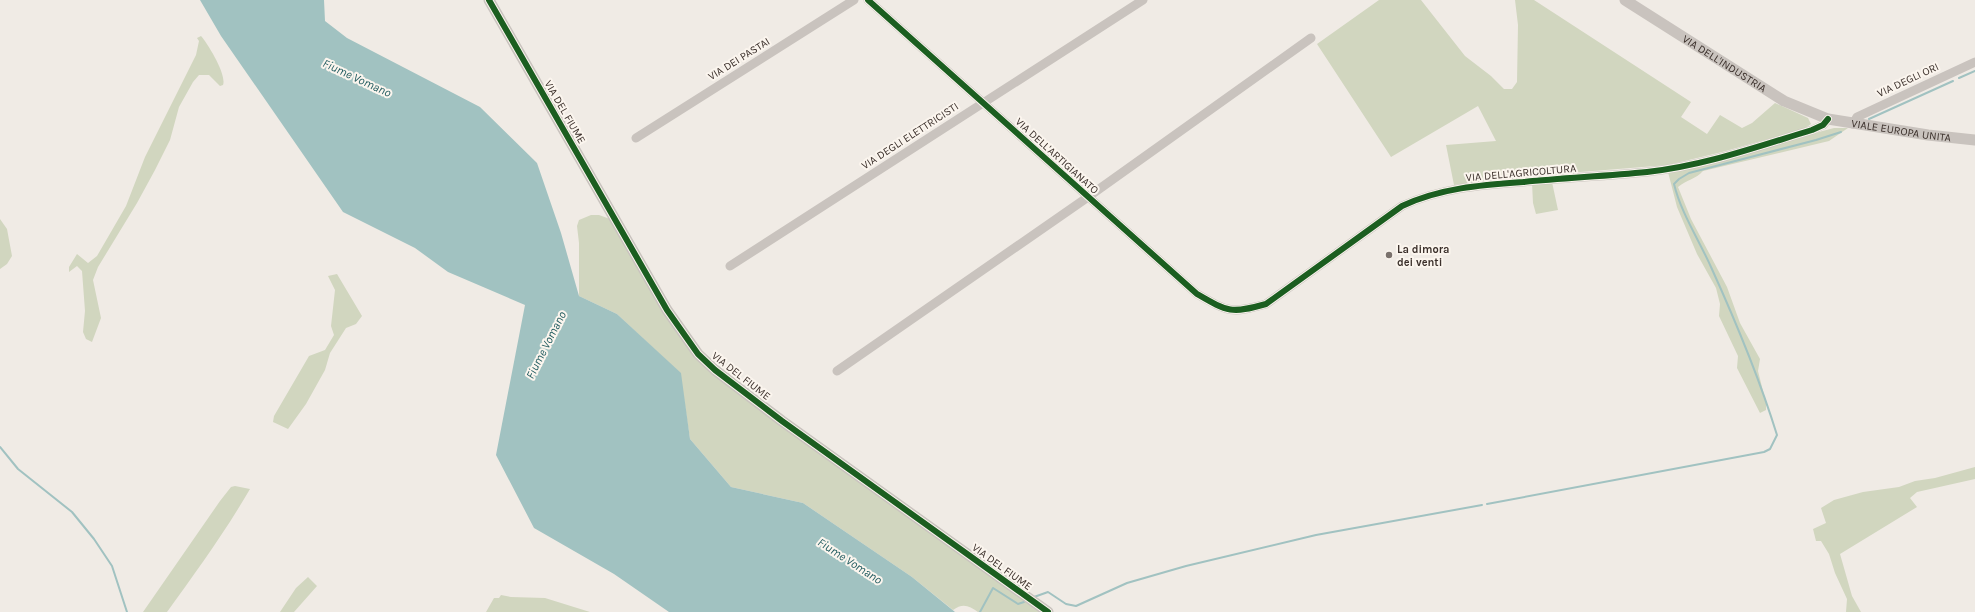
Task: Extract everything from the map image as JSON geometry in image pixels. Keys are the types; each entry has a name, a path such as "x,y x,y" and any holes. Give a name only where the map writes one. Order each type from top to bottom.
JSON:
{"street":[{"name":"VIA DEL FIUME","path":"489,0 667,310 698,354 715,370 782,421 1048,612"},
{"name":"VIA DEI PASTAI","path":"636,138 854,0"},
{"name":"VIA DELL'ARTIGIANATO","path":"868,0 1197,294 1222,309 1241,311"},
{"name":"VIA DEGLI ELETTRICISTI","path":"730,266 1143,0"},
{"name":"VIA DELL'INDUSTRIA","path":"1625,0 1784,101 1810,113 1828,119"},
{"path":"837,371 1088,197 1311,38"},
{"name":"VIA DEGLI ORI","path":"1853,124 1857,118 1975,62"},
{"name":"VIALE EUROPA UNITA","path":"1828,119 1853,124 1975,140"},
{"name":"VIA DELL'AGRICOLTURA","path":"1241,311 1266,304 1402,206 1420,197 1449,190 1486,185 1648,172 1683,166 1748,150 1812,130 1823,125 1828,119"}],"green space":[{"path":"1379,0 1421,0 1465,56 1491,76 1504,89 1512,89 1517,82 1518,25 1515,0 1534,0 1691,102 1681,117 1707,134 1720,115 1742,128 1752,123 1775,103 1808,118 1811,124 1804,129 1722,152 1668,165 1517,177 1454,185 1446,145 1496,141 1478,106 1391,157 1317,44"},
{"path":"201,36 220,67 223,85 220,86 209,75 199,75 193,82 179,107 170,140 137,203 98,267 93,280 101,318 92,342 86,339 83,332 85,311 82,271 77,266 69,272 69,267 77,254 88,263 97,256 126,206 145,157 196,55 199,41 197,38"},
{"path":"1834,128 1848,128 1829,141 1703,171 1678,187 1691,219 1727,287 1740,323 1760,359 1758,371 1766,403 1766,410 1760,413 1737,368 1738,356 1719,316 1720,304 1716,288 1697,254 1677,207 1668,172"},
{"path":"1552,182 1558,210 1536,214 1533,203 1532,183"},
{"path":"591,215 599,215 610,219 694,352 1042,612 978,612 966,606 959,606 953,610 912,577 803,503 731,487 690,439 680,373 617,314 579,296 579,243 577,226 579,220"},
{"path":"0,219 7,229 12,256 7,264 0,269"},
{"path":"337,274 362,316 356,324 346,328 330,353 325,370 306,404 288,429 273,422 274,416 309,356 325,350 334,335 331,326 335,290 328,276"},
{"path":"1975,467 1975,479 1917,492 1910,498 1917,507 1840,554 1852,596 1861,612 1846,612 1847,599 1835,573 1829,554 1821,541 1816,541 1813,529 1826,523 1821,508 1834,500 1863,492 1899,487 1915,481 1935,478"},
{"path":"235,486 250,489 220,536 167,612 143,612 220,501 231,487"},
{"path":"308,577 317,586 294,612 280,612 296,588"},
{"path":"501,595 511,597 545,598 590,612 486,612 494,598 499,598"}],"water":[{"name":"Fiume Vomano","path":"200,0 324,0 325,21 347,38 480,107 537,163 561,233 579,296 617,314 681,373 690,439 731,487 803,503 912,577 955,612 669,612 614,574 534,528 496,455 525,305 448,272 415,248 343,212 221,36"}],"waterway":[{"path":"1959,78 1975,71"},
{"path":"1869,119 1953,81"},
{"path":"1487,504 1764,452 1770,449 1777,435 1763,392 1729,308 1681,205 1674,184 1689,173 1816,140 1841,132"},
{"path":"0,447 18,469 72,512 94,539 112,566 127,612"},
{"path":"1034,597 1048,592 1066,604 1076,606 1127,583 1186,566 1316,535 1482,505"},
{"path":"980,612 993,588 1018,604 1024,602"}],"cycle path":[{"path":"489,0 667,310 698,354 715,370 782,421 1048,612"},
{"path":"868,0 1197,294 1216,305 1230,310 1245,309 1266,304 1402,206 1431,195 1476,186 1647,172 1689,165 1731,155 1812,130 1823,125 1828,119"}],"place":[{"name":"La dimora dei venti","path":"1389,255"}]}
